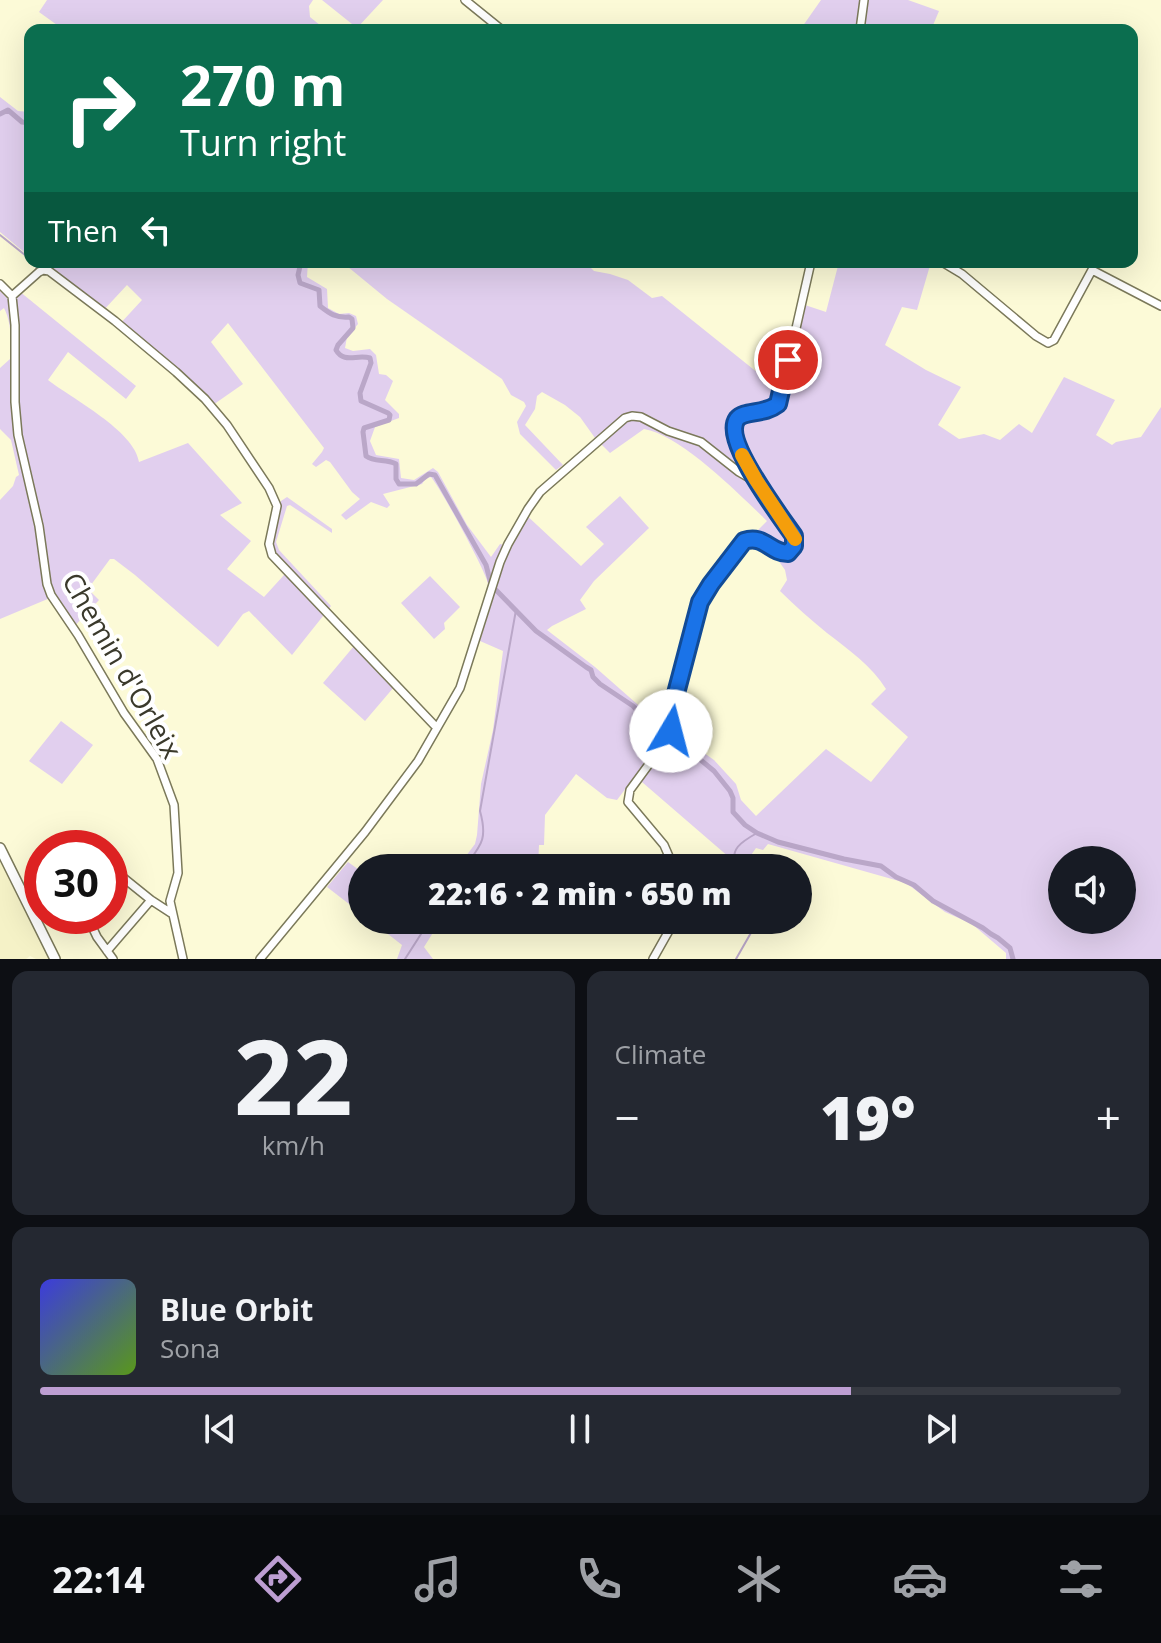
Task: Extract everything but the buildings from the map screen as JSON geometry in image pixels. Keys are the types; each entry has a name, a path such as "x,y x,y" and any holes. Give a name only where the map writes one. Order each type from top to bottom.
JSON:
{"main road":[{"path":"0,848 55,959"}],"street":[{"path":"465,0 495,24"},
{"path":"861,24 864,0"},
{"path":"668,854 628,802 630,790 671,731 674,701 693,622 705,592 744,541 757,539 782,553 788,553 794,546 794,536 756,480 735,439 736,422 747,413 768,410 779,401 810,268"},
{"path":"952,268 1048,343 1054,340 1092,270 1161,306"},
{"path":"0,284 12,296 39,272 49,271 115,321 205,399 227,425 269,488 277,506 269,544 272,555 437,728"},
{"name":"Chemin d'Orleix","path":"12,296 18,435 39,526 47,584 124,713 157,759 174,805 178,873 170,901 183,959"},
{"path":"260,959 418,761 460,688 508,544 540,492 625,418 632,416 701,442 739,472 756,480"},
{"path":"128,881 171,913"},
{"path":"107,951 151,900"},
{"path":"96,934 113,959"},
{"path":"653,959 667,934"}],"shaded area":[{"path":"47,0 313,0 309,6 310,17 319,24 56,24 39,12"},
{"path":"322,0 383,0 361,24 352,24"},
{"path":"821,0 908,0 939,11 934,24 804,24"},
{"path":"0,97 18,111 24,112 24,252 0,232"},
{"path":"44,268 308,268 307,277 327,289 328,308 339,314 356,316 358,324 347,337 345,348 353,351 370,349 376,355 379,374 393,381 385,400 399,414 399,418 375,427 370,441 376,455 399,459 401,478 414,480 433,468 438,472 467,525 491,557 500,544 504,545 523,512 581,566 604,544 586,527 620,496 649,528 594,581 580,600 586,609 547,630 645,711 714,760 736,784 741,800 756,816 826,749 871,782 908,737 871,704 886,689 874,673 780,591 787,580 778,560 788,555 796,537 778,505 775,510 792,537 791,544 785,549 752,536 767,521 742,496 675,442 644,429 610,453 580,417 542,392 537,396 535,409 525,425 563,465 556,470 520,434 517,422 526,406 511,395 502,379 387,299 349,268 591,268 628,280 652,298 662,296 763,377 767,374 775,349 786,356 799,303 826,312 837,268 929,268 917,310 902,307 885,345 961,387 938,425 959,439 984,434 1000,440 1019,424 1032,433 1064,377 1115,400 1096,435 1112,445 1141,437 1161,407 1161,959 1006,959 1006,953 972,924 945,912 906,883 768,844 763,850 756,848 752,854 725,854 635,776 617,800 607,798 576,774 545,815 544,845 539,845 539,854 468,854 477,835 481,784 493,730 503,651 480,641 484,627 478,622 488,584 453,512 431,477 422,484 383,494 390,505 387,508 371,502 346,520 341,515 360,499 330,462 326,460 316,467 312,464 324,448 228,323 211,342 243,384 210,407 118,326 142,300 127,285 101,313"},
{"path":"0,291 10,301 19,291 136,386 126,399 68,352 48,380 115,427 135,450 139,462 188,443 242,503 220,515 251,541 227,569 264,597 284,575 285,568 273,543 281,501 287,497 332,529 332,533 290,505 287,506 276,542 279,550 331,606 292,655 249,611 243,614 218,647 114,559 110,559 88,589 99,600 70,631 50,598 0,619 0,500 19,475 11,440 0,429 0,368 10,359 11,339 7,314 4,308 0,311"},
{"path":"430,576 460,607 434,639 401,603"},
{"path":"354,646 394,687 365,721 323,683"},
{"path":"61,721 93,745 62,784 29,761"},
{"path":"0,860 24,908 24,934 37,934 49,959 30,956 26,959 0,959"},
{"path":"348,862 348,903 327,887"},
{"path":"388,934 432,934 424,947 433,959 397,959 402,945"}],"waterway":[{"path":"0,114 8,110 24,122"},
{"path":"0,235 24,254"},
{"path":"300,268 300,283 319,290 320,306 333,315 352,319 353,328 336,350 339,354 347,358 370,358 360,393 361,401 390,415 389,420 364,428 366,456 396,464 399,484 416,484 429,474 435,475 486,565 491,584 536,631 591,670 600,684 633,706 649,723 673,737 714,771 730,791 733,812 745,825 778,842 881,866 914,885 933,901 998,938 1010,948 1013,959"},
{"path":"474,854 483,836 480,811 516,610"},
{"path":"734,854 741,843 757,833"},
{"path":"405,959 421,934"},
{"path":"736,959 750,934"}],"slow traffic":[{"path":"742,455 795,539"}],"route":[{"path":"671,731 674,701 693,622 705,592 744,541 757,539 782,553 788,553 794,546 794,536 756,480 735,439 738,418 778,404 788,360"}]}
